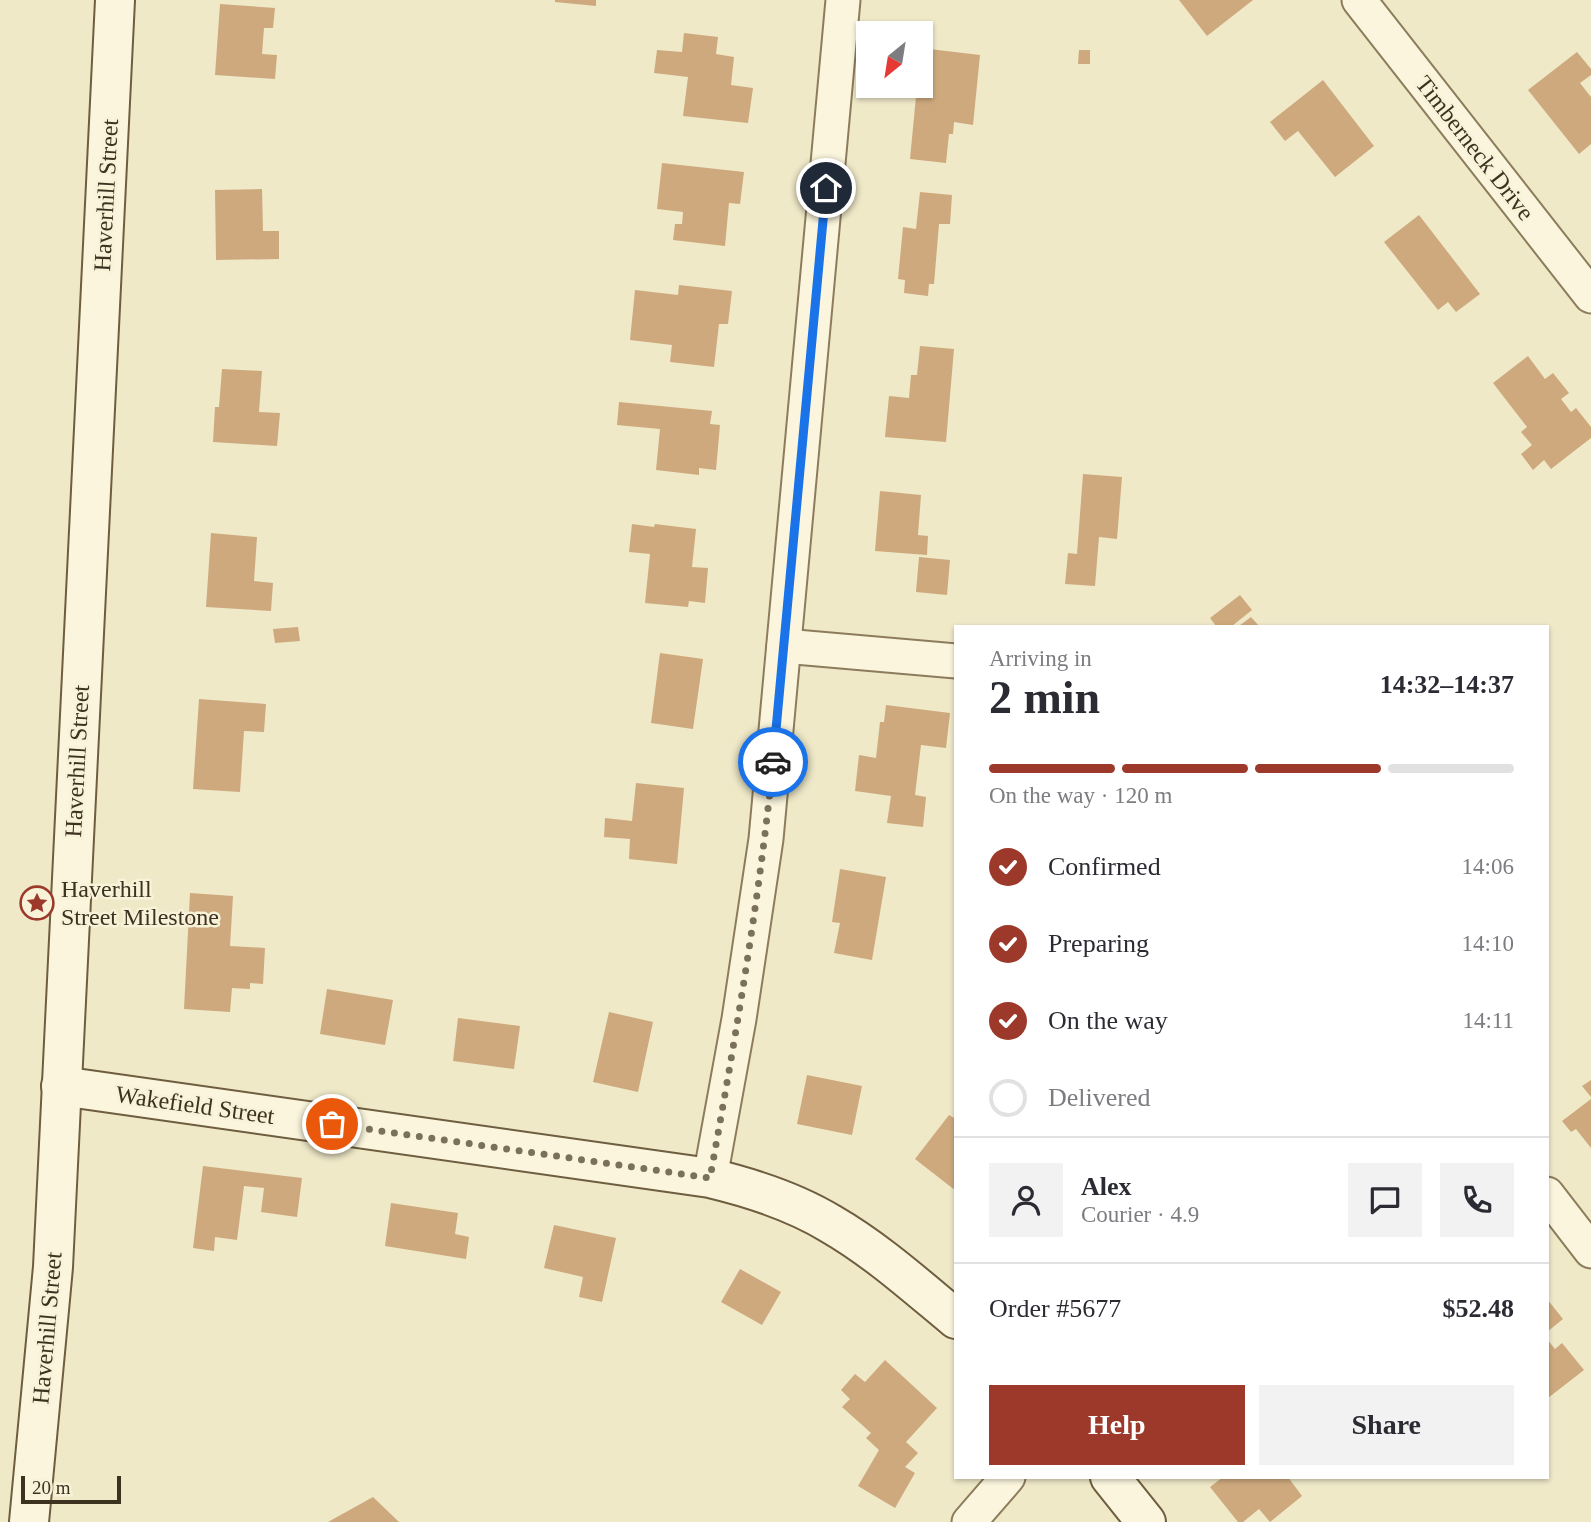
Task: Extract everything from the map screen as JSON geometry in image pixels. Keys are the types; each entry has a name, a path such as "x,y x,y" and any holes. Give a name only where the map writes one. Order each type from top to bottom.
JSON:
{"street":[{"name":"Haverhill Street","path":"29,1522 53,1267 116,0"},
{"path":"710,1178 739,1019 766,839 844,0"},
{"name":"Timberneck Drive","path":"1359,0 1591,296"},
{"path":"784,646 954,661"},
{"name":"Wakefield Street","path":"61,1086 731,1183 777,1198 831,1223 879,1257 954,1317"},
{"path":"1549,1197 1591,1251"},
{"path":"969,1522 1006,1479"},
{"path":"1112,1479 1146,1522"}],"building":[{"path":"596,0 596,6 555,2"},
{"path":"1179,0 1253,0 1207,36"},
{"path":"220,4 275,8 273,28 264,28 262,54 277,55 275,79 215,75"},
{"path":"684,33 718,37 716,54 734,57 731,85 753,88 748,123 683,116 688,77 654,73 657,50 682,52"},
{"path":"933,49 980,55 973,125 954,122 953,134 949,134 946,163 910,159 916,98 933,98"},
{"path":"1079,50 1090,50 1090,64 1078,64"},
{"path":"1577,52 1591,69 1591,75 1580,83 1591,97 1591,144 1579,154 1528,90"},
{"path":"1323,80 1374,146 1335,177 1298,131 1285,141 1270,122"},
{"path":"662,163 744,172 740,204 729,203 725,246 673,240 675,224 682,224 683,212 657,209"},
{"path":"262,189 263,231 279,231 279,259 216,260 215,190"},
{"path":"920,192 952,195 950,224 939,224 934,284 929,284 928,296 904,293 905,280 898,279 903,227 916,229"},
{"path":"1419,215 1480,294 1456,312 1448,302 1438,310 1384,242"},
{"path":"679,285 732,291 728,324 719,324 714,367 670,362 672,345 630,340 635,290 678,295"},
{"path":"920,346 954,349 946,442 885,437 889,396 909,398 911,375 917,375"},
{"path":"1528,356 1545,379 1553,373 1569,393 1561,399 1571,412 1576,408 1591,427 1591,438 1551,469 1544,460 1533,470 1521,454 1532,445 1521,432 1527,427 1493,383"},
{"path":"222,369 262,371 259,412 280,413 277,446 213,442 215,407 219,407"},
{"path":"619,402 712,411 710,424 720,425 716,470 699,468 699,475 656,470 660,429 617,425"},
{"path":"1083,474 1122,477 1117,539 1099,537 1095,586 1065,584 1068,553 1077,554"},
{"path":"880,491 921,495 918,535 928,536 927,555 875,551"},
{"path":"632,524 696,529 692,567 708,568 705,603 689,601 688,607 645,603 650,554 629,552"},
{"path":"211,533 257,537 254,581 273,583 271,611 206,607"},
{"path":"919,557 950,560 947,595 916,592"},
{"path":"1240,595 1252,610 1233,625 1215,625 1210,618"},
{"path":"1251,617 1258,625 1240,625"},
{"path":"298,627 300,641 275,643 273,629"},
{"path":"660,653 703,659 693,729 651,723"},
{"path":"199,699 266,704 264,732 244,731 240,792 193,789"},
{"path":"886,705 950,713 946,748 921,745 915,795 926,797 923,827 887,823 891,796 855,791 859,755 876,758 880,722 884,722"},
{"path":"636,783 684,788 677,864 629,859 630,839 604,837 605,818 632,821"},
{"path":"840,869 886,877 872,960 834,953 840,923 832,922"},
{"path":"190,893 233,896 230,946 265,948 263,984 250,983 250,989 232,988 230,1012 184,1009"},
{"path":"327,989 393,1000 385,1045 320,1034"},
{"path":"609,1012 653,1022 638,1092 593,1082"},
{"path":"458,1018 520,1026 514,1069 453,1061"},
{"path":"807,1075 862,1086 852,1135 797,1124"},
{"path":"1591,1080 1591,1097 1582,1086"},
{"path":"1591,1099 1591,1148 1576,1129 1571,1132 1562,1121"},
{"path":"949,1115 954,1118 954,1189 915,1159"},
{"path":"203,1166 302,1178 297,1217 261,1212 264,1188 244,1186 237,1240 215,1237 214,1251 193,1248"},
{"path":"391,1203 458,1213 455,1234 469,1237 466,1259 385,1246"},
{"path":"554,1225 616,1238 602,1302 579,1297 583,1277 544,1268"},
{"path":"740,1269 781,1292 762,1325 721,1302"},
{"path":"1549,1302 1563,1319 1549,1330"},
{"path":"1549,1342 1555,1349 1562,1343 1584,1370 1549,1397"},
{"path":"885,1360 937,1408 906,1442 918,1453 905,1467 915,1473 895,1508 858,1486 879,1450 866,1438 871,1433 842,1407 850,1399 841,1390 855,1374 865,1382"},
{"path":"1220,1479 1289,1479 1302,1496 1270,1522 1259,1509 1243,1522 1238,1522 1210,1487"},
{"path":"373,1497 399,1522 328,1522"}],"way so far":[{"path":"332,1124 710,1178 739,1019 766,839 773,762"}],"place":[{"name":"Haverhill Street Milestone","path":"37,903"}],"route":[{"path":"773,762 826,188"}]}
